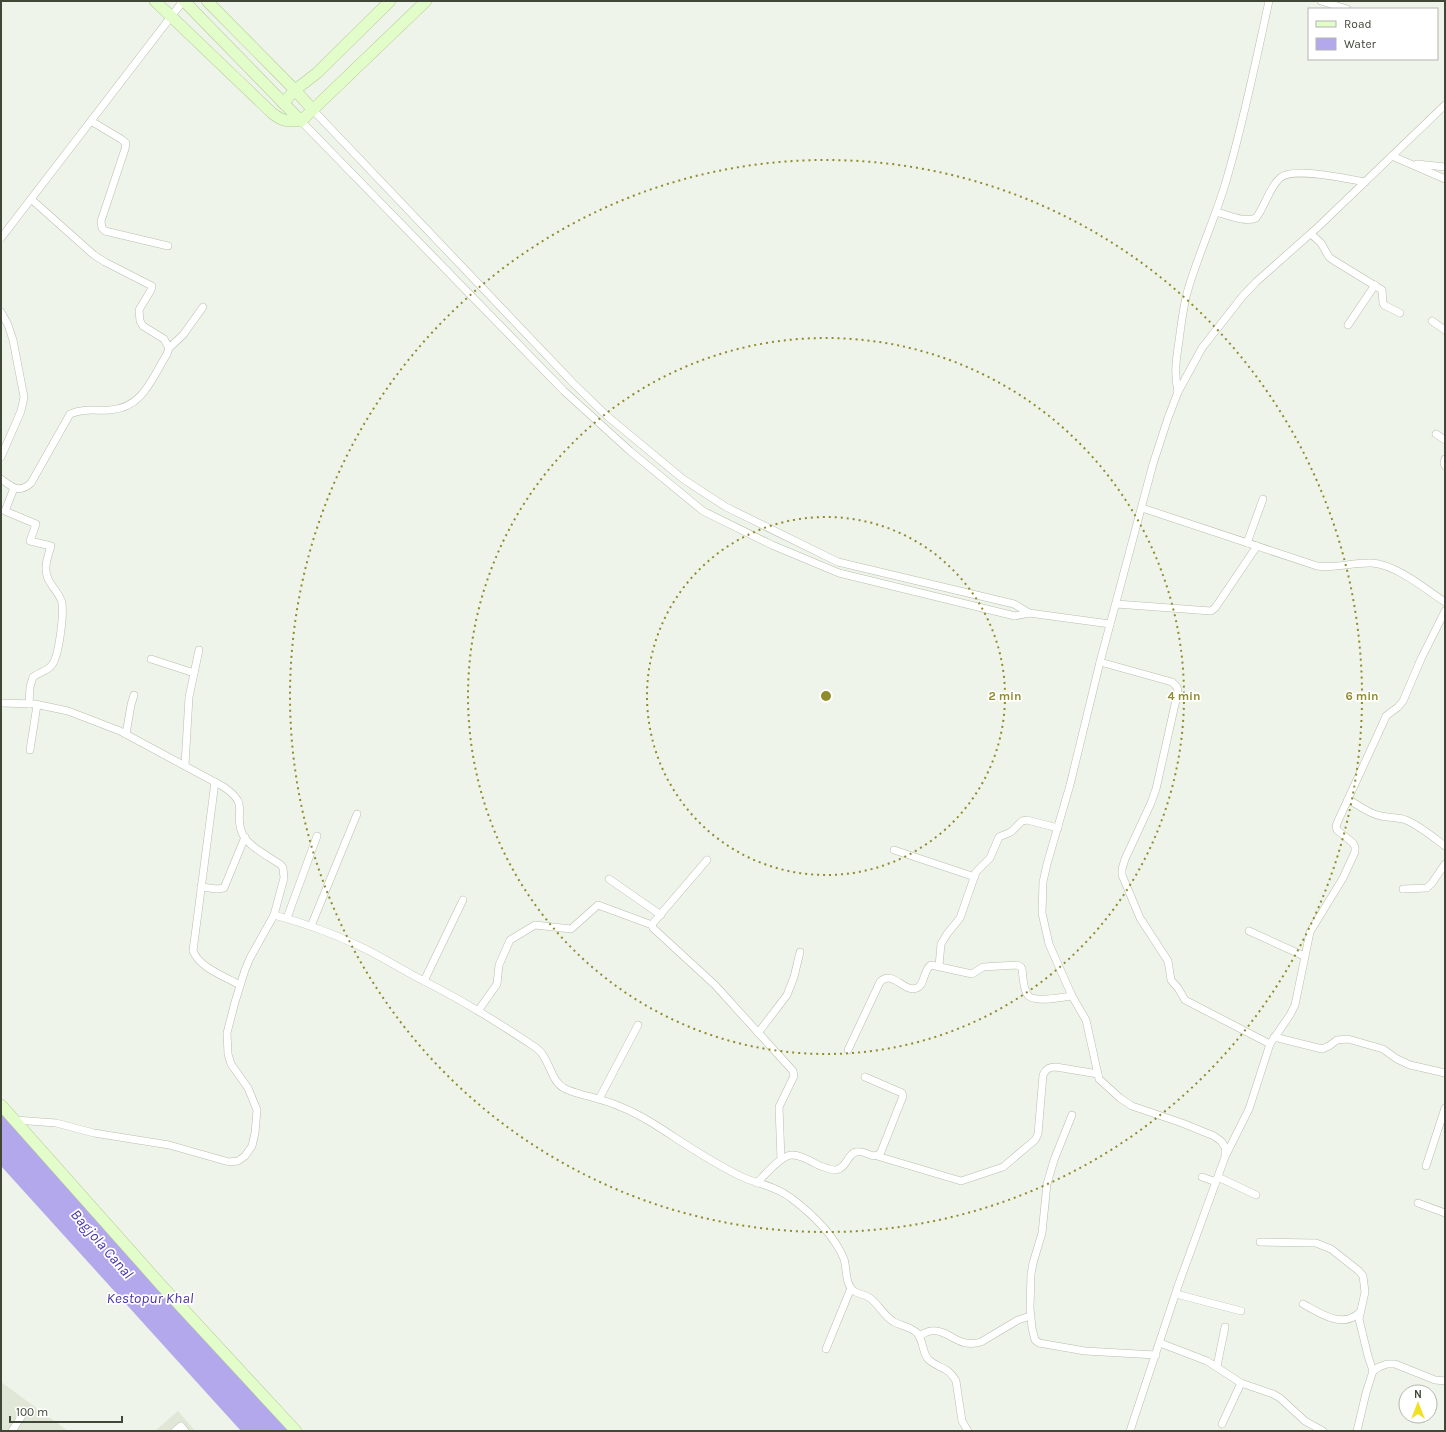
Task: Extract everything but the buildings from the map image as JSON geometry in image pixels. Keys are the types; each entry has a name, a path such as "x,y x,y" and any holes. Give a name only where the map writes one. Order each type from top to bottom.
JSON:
{"street":[{"path":"155,1 280,119 288,121 301,121 426,1"},
{"path":"1,238 184,1 564,391 630,451 703,511 772,545 839,573 1015,616 1029,613 1110,624"},
{"path":"207,1 295,90 573,383 607,416 683,479 726,508 838,562 1014,604 1029,613"},
{"path":"283,103 390,1"},
{"path":"1178,392 1175,378 1175,365 1184,306 1197,261 1216,212 1239,135 1269,1"},
{"path":"1321,1 1344,8"},
{"path":"1225,1157 1225,1147 1214,1136 1182,1123 1132,1106 1108,1089 1099,1079 1086,1020 1072,996 1049,944 1042,913 1043,882 1070,785 1110,624 1160,442 1178,392 1202,348 1242,297 1256,282 1311,234 1445,105"},
{"path":"91,121 126,143 101,221 102,228 105,231 168,246"},
{"path":"1392,156 1445,179"},
{"path":"1411,164 1445,167"},
{"path":"1216,212 1243,219 1251,220 1256,218 1274,184 1280,177 1285,175 1305,173 1365,182"},
{"path":"31,198 94,255 152,286 139,310 140,321 143,326 164,339 169,348"},
{"path":"1311,234 1321,243 1333,260 1382,290 1382,303 1400,313"},
{"path":"1348,326 1374,285"},
{"path":"1,479 19,490 31,484 70,414 82,410 118,410 128,407 136,402 144,393 169,348 183,335 203,307"},
{"path":"1,312 8,325 13,340 24,397 21,412 1,456"},
{"path":"1432,321 1445,330"},
{"path":"1436,434 1445,440"},
{"path":"1445,459 1445,466"},
{"path":"14,488 5,511 36,524 30,541 51,546 46,561 46,576 61,598 63,606 56,655 51,667 33,677 30,687 29,704"},
{"path":"1247,543 1264,499"},
{"path":"1142,508 1317,566 1334,567 1364,563 1384,566 1403,574 1445,602"},
{"path":"1116,604 1211,611 1257,546"},
{"path":"1130,1431 1176,1294 1225,1157 1249,1110 1270,1044 1290,1015 1295,1004 1310,932 1343,878 1355,852 1353,843 1337,830 1336,826 1386,716 1403,701 1421,659 1445,611"},
{"path":"185,765 189,697 199,650"},
{"path":"151,659 194,673"},
{"path":"1100,662 1172,682 1177,687 1178,691 1156,789 1151,804 1125,859 1122,869 1124,882 1140,918 1166,957 1169,965 1170,980 1178,988 1185,1000 1270,1044"},
{"path":"126,734 134,695"},
{"path":"1,703 38,705 68,711 126,734 215,782 234,794 239,800 242,834 252,845 281,865 283,868 284,878 274,915 250,958 240,985 227,1034 228,1054 231,1064 248,1088 257,1110 257,1122 252,1146 245,1156 238,1161 229,1162 169,1145 94,1133 56,1123 15,1120"},
{"path":"30,750 38,705"},
{"path":"215,782 193,951 196,958 203,965 240,985"},
{"path":"1348,799 1375,814 1407,820 1423,829 1445,846"},
{"path":"311,926 357,814"},
{"path":"939,966 941,944 944,938 957,924 964,912 976,872 990,858 999,837 1011,832 1022,820 1032,820 1058,828"},
{"path":"287,918 317,836"},
{"path":"201,887 217,890 224,888 245,837"},
{"path":"894,850 975,877"},
{"path":"652,925 707,860"},
{"path":"1402,889 1427,888 1445,864"},
{"path":"609,879 660,915"},
{"path":"424,981 463,900"},
{"path":"478,1011 497,984 499,965 510,940 535,925 571,929 598,905 652,925 653,928 715,985 793,1072 794,1076 780,1107 781,1159"},
{"path":"274,915 311,926 360,946 439,988 538,1049 548,1062 556,1080 561,1087 569,1091 622,1107 740,1176 772,1187 790,1197 822,1227 840,1252 845,1262 848,1284 850,1288 855,1293 865,1295 871,1299 887,1316 895,1322 916,1331 926,1356 930,1361 945,1368 952,1375 956,1381 962,1421 968,1431"},
{"path":"1249,931 1304,956"},
{"path":"758,1033 787,994 794,977 800,952"},
{"path":"848,1050 880,982 883,979 890,978 915,989 921,984 928,966 931,965 972,974 984,967 1017,965 1021,966 1022,969 1027,996 1039,1000 1072,996"},
{"path":"599,1099 638,1025"},
{"path":"1274,1037 1322,1049 1330,1046 1337,1040 1348,1039 1380,1048 1397,1059 1410,1064 1445,1073"},
{"path":"757,1183 781,1159 793,1155 834,1170 843,1166 853,1153 860,1151 875,1157 877,1156 961,1182 1002,1167 1035,1140 1038,1134 1043,1075 1046,1069 1056,1067 1098,1074"},
{"path":"865,1077 902,1092 903,1096 881,1152 877,1156"},
{"path":"1,1104 161,1285 296,1431"},
{"path":"1426,1166 1445,1108"},
{"path":"1072,1115 1054,1160 1047,1184 1042,1233 1031,1274 1030,1316 1033,1336 1039,1343 1086,1351 1156,1355"},
{"path":"1202,1177 1217,1180 1256,1195"},
{"path":"1418,1204 1445,1213"},
{"path":"1260,1242 1316,1243 1331,1249 1359,1271 1363,1276 1365,1292 1359,1313 1360,1326 1373,1371 1357,1431"},
{"path":"826,1348 850,1288"},
{"path":"1176,1294 1241,1311"},
{"path":"1303,1304 1326,1316 1340,1320 1351,1320 1359,1313"},
{"path":"919,1336 927,1332 938,1331 963,1343 981,1342 1018,1320 1030,1316"},
{"path":"1217,1366 1225,1327"},
{"path":"1160,1343 1207,1361 1217,1366 1241,1383 1264,1390 1280,1398 1305,1421 1323,1431"},
{"path":"1373,1371 1387,1364 1395,1364 1435,1380 1445,1381"},
{"path":"1222,1424 1241,1383"},
{"path":"12,1431 23,1414"},
{"path":"175,1431 183,1428"}],"shaded area":[{"path":"1,1382 68,1431 1,1431"},
{"path":"178,1411 195,1431 155,1431"}],"water":[{"name":"Kestopur Khal","path":"1,1101 299,1431 241,1431 1,1166"}],"water label":[{"name":"Bagjola Canal","path":"102,1244"}]}
